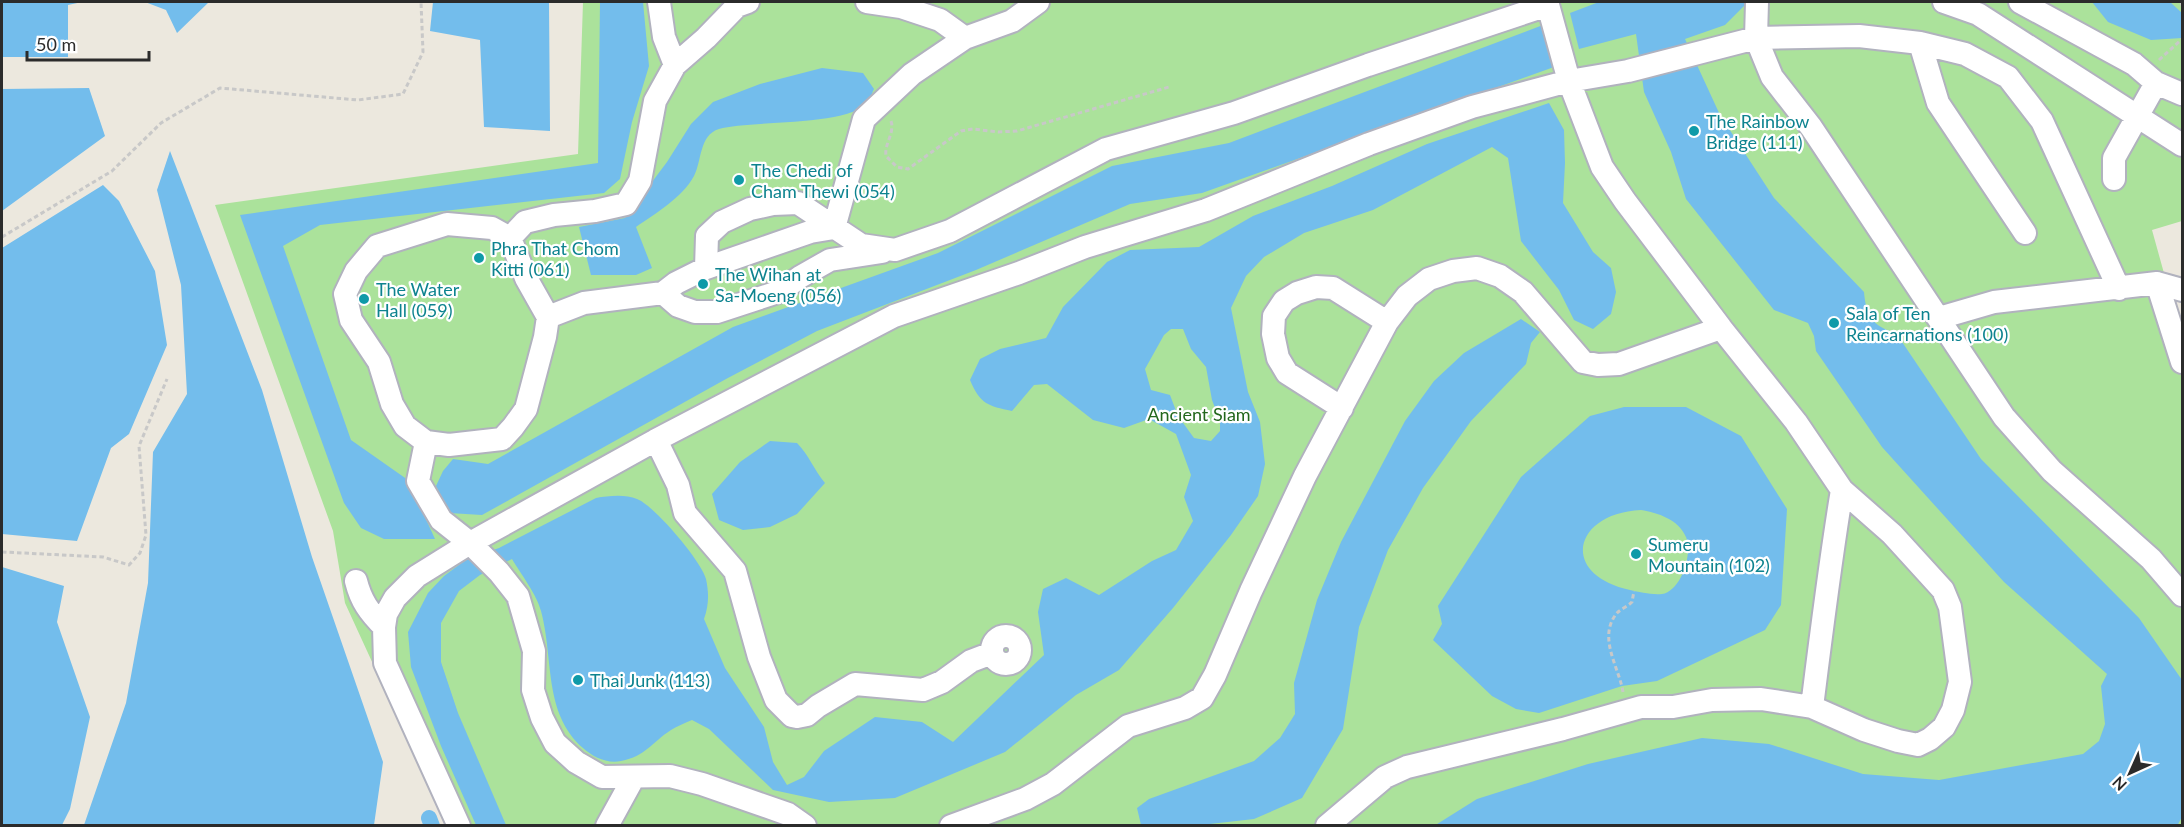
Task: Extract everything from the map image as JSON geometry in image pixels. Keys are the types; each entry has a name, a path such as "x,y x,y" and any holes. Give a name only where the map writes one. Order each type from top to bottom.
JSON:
{"lane":[{"path":"659,2 664,37 675,64"},
{"path":"510,238 525,222 554,215 595,211 626,204 640,181 655,101 675,64 737,6 748,2"},
{"path":"867,2 901,7 940,20 966,38"},
{"path":"834,228 864,119 912,74 966,38 1012,21 1038,2"},
{"path":"1757,2 1756,38 1772,77 1811,127 2011,425 2052,471 2151,558 2182,595"},
{"path":"1944,2 1978,14 2182,145"},
{"path":"2020,2 2134,64 2156,83 2182,94"},
{"path":"663,293 678,306 695,312 717,312 781,291 830,260 895,250 950,231 1106,149 1234,113 1548,3 1569,81 1602,167 1721,328 1796,422 1842,490 1892,534 1943,590 1950,607 1960,682 1953,710 1944,727 1930,739 1918,745 1864,730 1812,707 1761,699 1712,700 1673,707 1641,707 1563,729 1407,767 1385,777 1327,825"},
{"path":"459,825 385,663 386,614 395,598 417,576 475,548 656,440 894,316 1019,273 1085,247 1206,210 1369,144 1472,107 1569,81 1628,71 1756,38 1859,36 1920,43 1965,54 2008,77 2042,121 2119,289"},
{"path":"1920,43 1938,103 2025,233"},
{"path":"2114,179 2114,158 2156,83"},
{"path":"706,268 707,236 722,222 750,208 773,204 798,203 861,245"},
{"path":"447,224 492,228 510,238 526,278 548,317 526,408 502,439 449,445 426,442 405,426 392,404 379,362 351,320 345,294 356,272 377,246 447,224"},
{"path":"548,317 584,303 663,293 675,283 706,268 810,232 834,228"},
{"path":"779,243 861,245 895,250"},
{"path":"951,825 1025,799 1053,784 1128,726 1185,708 1202,698 1215,675 1251,591 1305,476 1387,322 1407,296 1429,279 1452,271 1477,268 1500,276 1523,292 1583,362 1598,365 1619,364 1721,328"},
{"path":"1939,318 1994,302 2157,283 2182,290"},
{"path":"2157,283 2182,362"},
{"path":"1342,408 1287,373 1278,358 1273,334 1274,316 1284,302 1298,293 1316,287 1333,288 1387,322"},
{"path":"656,440 678,485 685,513 735,571 759,657 776,700 784,711 797,717 807,715 855,684 923,690 942,682 971,661 993,653"},
{"path":"426,442 418,481 441,520 500,572 518,596 534,651 533,690 542,718 555,743 576,762 602,777 670,776 702,784 788,814 804,825"},
{"path":"1812,707 1823,631 1826,588 1842,490"},
{"path":"357,581 361,599 370,613 384,627"},
{"path":"607,825 633,777"}],"path":[{"path":"2,237 112,171 161,123 220,88 358,100 403,94 423,52 421,2"},
{"path":"2181,2 2182,6"},
{"path":"2156,83 2154,65 2182,39"},
{"path":"880,104 892,126 885,147 886,156 897,167 908,170 962,131 973,129 998,132 1017,131 1065,119 1078,112 1098,109 1169,87"},
{"path":"2,552 103,557 129,565 140,553 146,535 139,446 167,379"},
{"path":"1622,686 1608,639 1614,618 1618,611 1632,602 1634,591"}],"green space":[{"name":"Ancient Siam","path":"583,2 2182,2 2182,221 2152,230 2182,338 2182,825 447,825 345,603 333,531 215,205 578,154"}],"water":[{"path":"2,2 82,2 68,5 68,57 2,57"},
{"path":"145,2 209,2 177,33 166,10"},
{"path":"433,2 549,2 550,131 484,127 480,40 430,31"},
{"path":"600,2 643,2 649,66 632,122 620,179 604,193 320,225 283,246 351,440 408,480 435,539 384,539 361,528 344,503 240,215 598,163"},
{"path":"1599,2 1747,2 1725,25 1685,39 1720,115 1774,198 1864,292 1866,308 1872,319 1881,327 1896,333 1981,459 2139,618 2182,680 2182,817 2177,826 1434,826 1477,799 1588,764 1702,738 1769,744 1863,774 1939,780 2083,754 2099,741 2105,724 2101,686 2107,674 2004,582 1882,447 1816,351 1814,336 1808,323 1774,310 1686,199 1671,152 1644,92 1636,34 1579,49 1570,13"},
{"path":"2092,2 2170,2 2182,13 2182,38 2151,40 2108,22"},
{"path":"1543,25 1554,67 1202,193 1130,204 976,270 817,331 482,515 449,513 436,486 443,471 453,459 488,464 733,327 938,253 1112,166 1229,143"},
{"path":"822,68 863,73 874,89 869,101 859,109 843,115 822,119 733,126 713,132 704,143 697,170 689,184 668,204 636,227 652,268 636,275 591,275 579,227 625,218 667,162 691,124 713,102 760,84"},
{"path":"89,88 105,136 2,211 2,89"},
{"path":"1549,103 1564,130 1563,203 1593,252 1611,268 1616,292 1611,314 1593,329 1574,320 1559,290 1521,241 1508,158 1492,147 1373,210 1304,233 1264,257 1246,276 1231,308 1248,392 1260,422 1265,464 1258,496 1231,535 1173,608 1119,670 1076,695 1005,752 895,798 829,802 773,790 709,729 692,720 673,729 630,759 611,762 591,754 570,734 561,719 552,684 541,611 532,591 512,559 480,575 459,591 441,623 441,662 458,713 506,825 476,825 441,746 411,667 408,632 428,593 444,576 467,559 499,548 596,498 632,497 645,503 665,522 703,571 708,594 704,619 725,668 764,727 773,762 787,785 804,777 824,751 875,717 922,722 953,742 1044,655 1038,612 1043,589 1066,578 1099,595 1152,561 1176,550 1193,521 1184,497 1191,475 1176,434 1149,419 1124,428 1093,420 1047,384 1034,385 1012,411 991,405 981,399 970,380 980,359 1000,349 1046,338 1063,307 1107,262 1130,250 1199,247 1253,216 1332,186 1427,144","holes":["1171,329 1183,329 1191,349 1206,367 1212,400 1220,421 1220,431 1211,441 1194,438 1178,416 1170,395 1151,390 1145,369 1164,335"]},
{"path":"170,151 262,390 312,557 383,762 374,825 84,825 126,703 148,583 153,452 187,394 181,285 157,190"},
{"path":"103,185 119,201 155,271 167,345 129,434 111,448 77,541 2,534 2,248"},
{"path":"1521,319 1540,332 1531,343 1526,364 1471,421 1423,488 1388,550 1359,627 1343,729 1302,798 1254,819 1201,825 1141,825 1137,808 1149,799 1254,761 1280,738 1295,714 1294,683 1317,600 1341,542 1405,421 1434,381 1464,353"},
{"path":"1624,407 1686,407 1741,436 1787,509 1781,605 1765,630 1657,681 1622,686 1539,713 1516,709 1492,696 1433,640 1442,624 1438,606 1521,477 1590,416","holes":["1641,510 1673,521 1686,537 1688,544 1684,571 1680,579 1675,586 1662,594 1630,590 1607,582 1592,571 1584,558 1583,545 1589,532 1601,522 1618,514"]},
{"path":"770,441 797,443 825,483 797,514 770,527 743,530 719,520 712,494 740,462"},
{"path":"2,567 64,586 57,622 90,717 70,809 62,825 2,825"}],"waterway":[{"path":"429,818 432,826"}],"place":[{"name":"The Rainbow Bridge (111)","path":"1694,131"},
{"name":"The Chedi of Cham Thewi (054)","path":"739,180"},
{"name":"Phra That Chom Kitti (061)","path":"479,258"},
{"name":"The Wihan at Sa-Moeng (056)","path":"703,284"},
{"name":"The Water Hall (059)","path":"364,299"},
{"name":"Sala of Ten Reincarnations (100)","path":"1834,323"},
{"name":"Sumeru Mountain (102)","path":"1636,554"},
{"name":"Thai Junk (113)","path":"578,680"}]}
